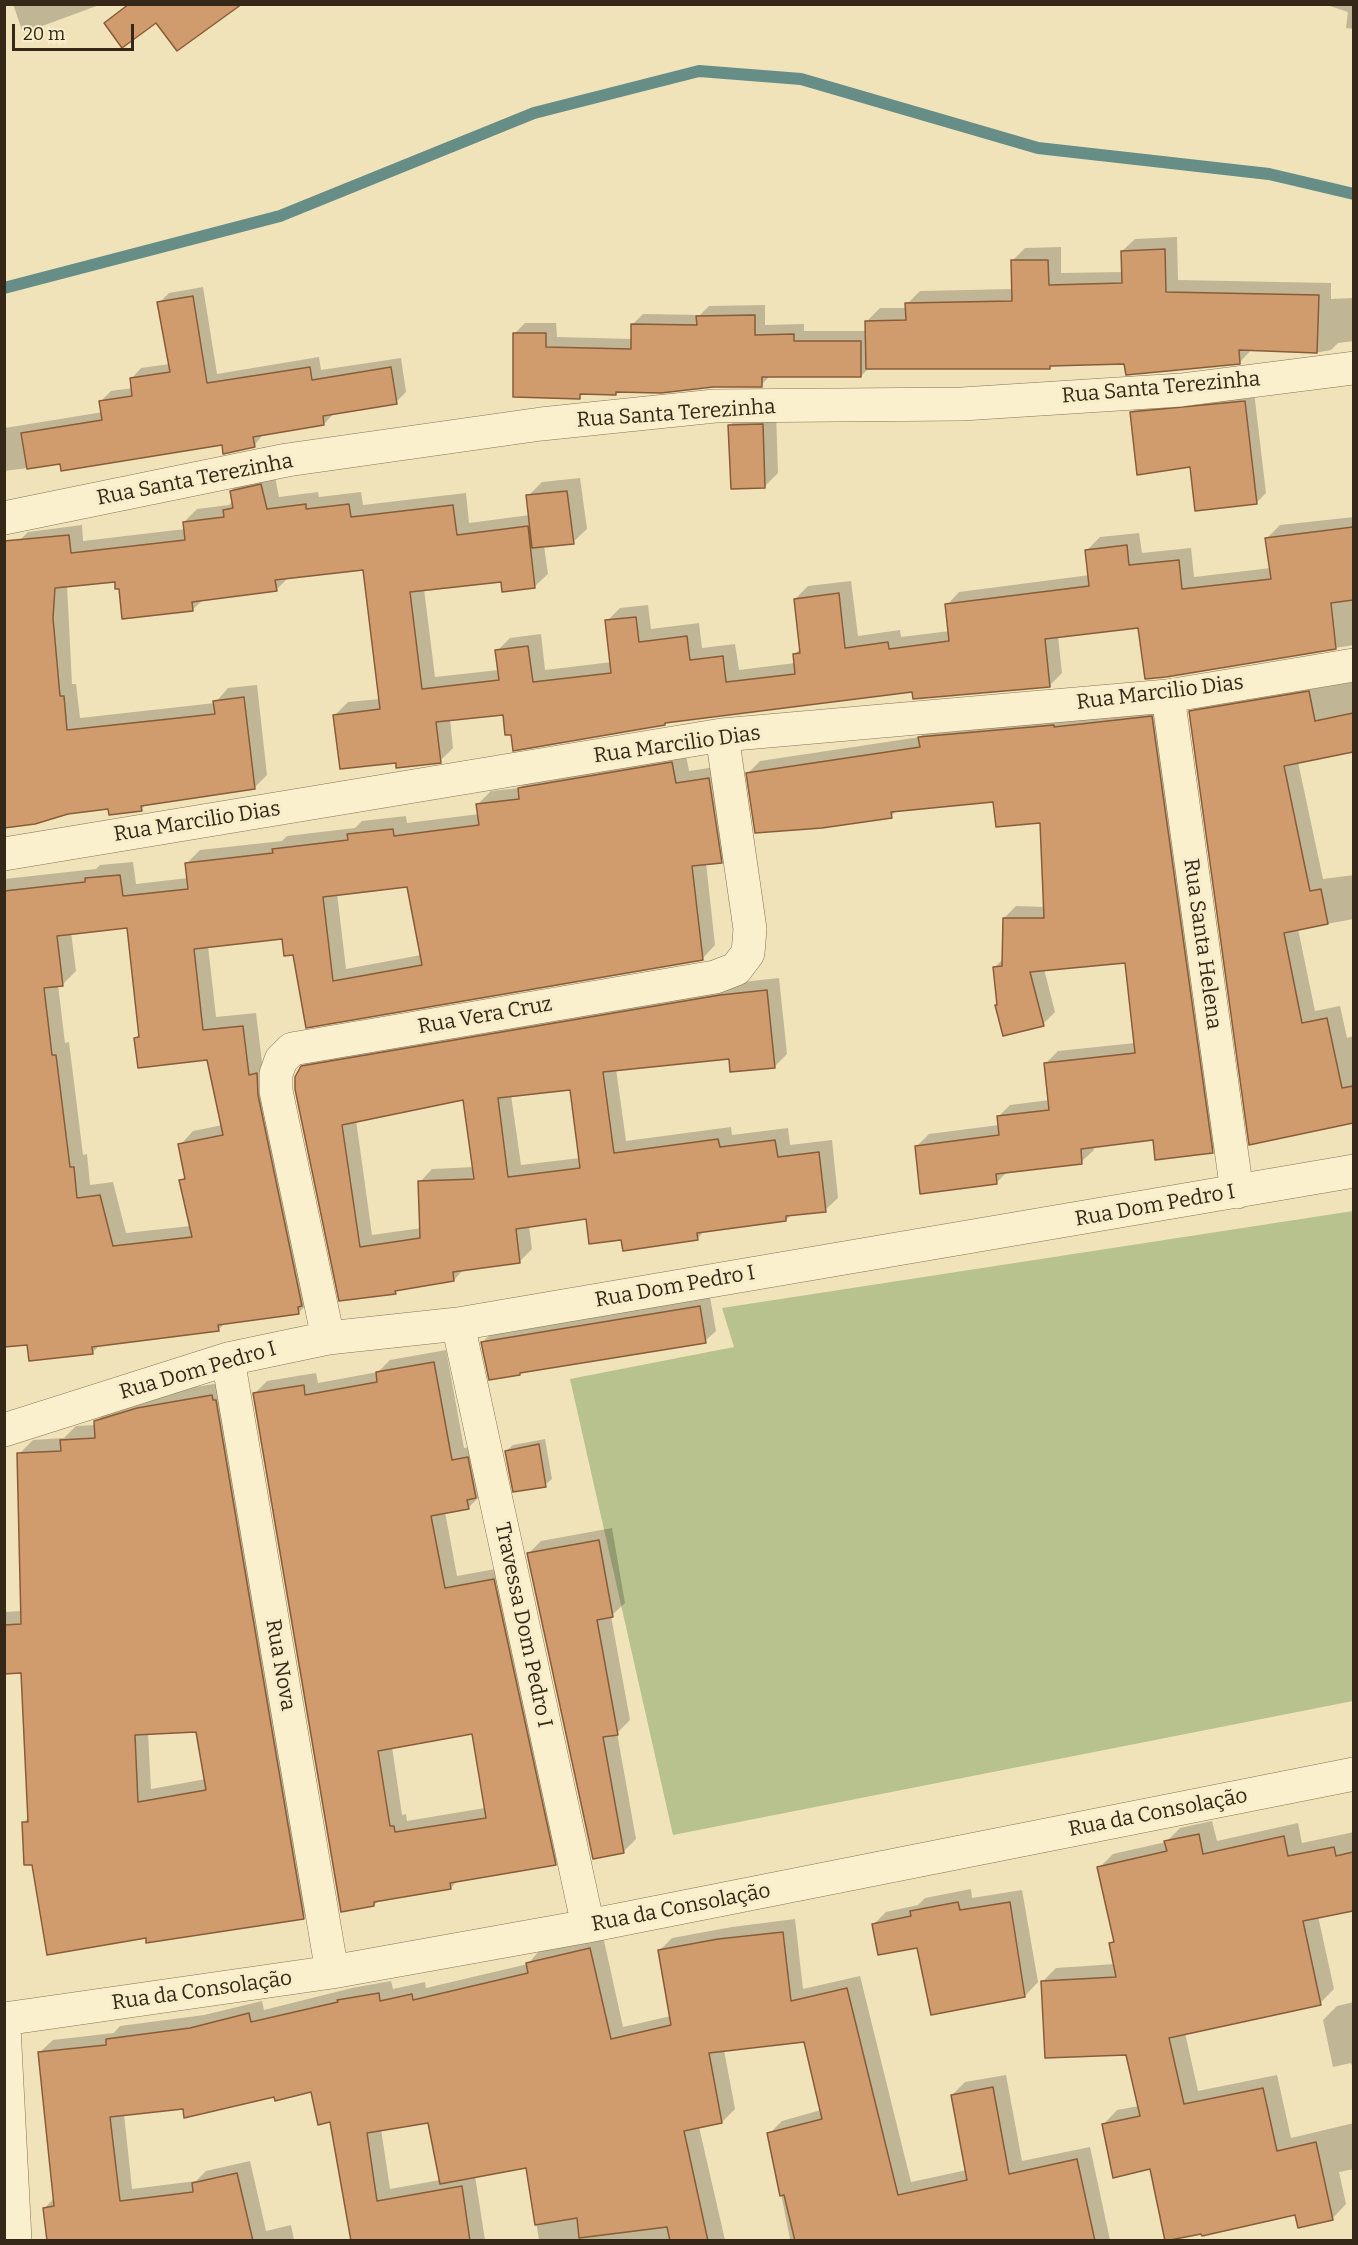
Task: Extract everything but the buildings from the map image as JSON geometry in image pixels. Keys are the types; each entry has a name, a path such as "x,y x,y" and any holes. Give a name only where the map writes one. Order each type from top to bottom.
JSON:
{"street":[{"name":"Rua Santa Terezinha","path":"4,518 287,460 541,424 715,406 962,404 1181,390 1353,368"},
{"name":"Rua Marcilio Dias","path":"4,854 722,735 1167,696 1353,665"},
{"name":"Rua Santa Helena","path":"1167,696 1237,1192"},
{"name":"Rua Vera Cruz","path":"328,1338 276,1091 276,1074 281,1060 292,1049 715,977 736,969 748,953 750,929 722,735"},
{"name":"Rua Dom Pedro I","path":"4,1430 228,1359 328,1338 458,1324 1353,1171"},
{"name":"Travessa Dom Pedro I","path":"458,1324 588,1926"},
{"name":"Rua Nova","path":"228,1359 332,1972"},
{"name":"Rua da Consolação","path":"4,2019 332,1972 588,1926 1353,1774"},
{"path":"4,2027 15,2241"}],"green space":[{"path":"1353,1211 1353,1701 673,1835 570,1379 734,1347 722,1308"}],"waterway":[{"path":"4,288 280,216 534,113 699,71 801,79 1038,148 1269,174 1354,194"}]}
